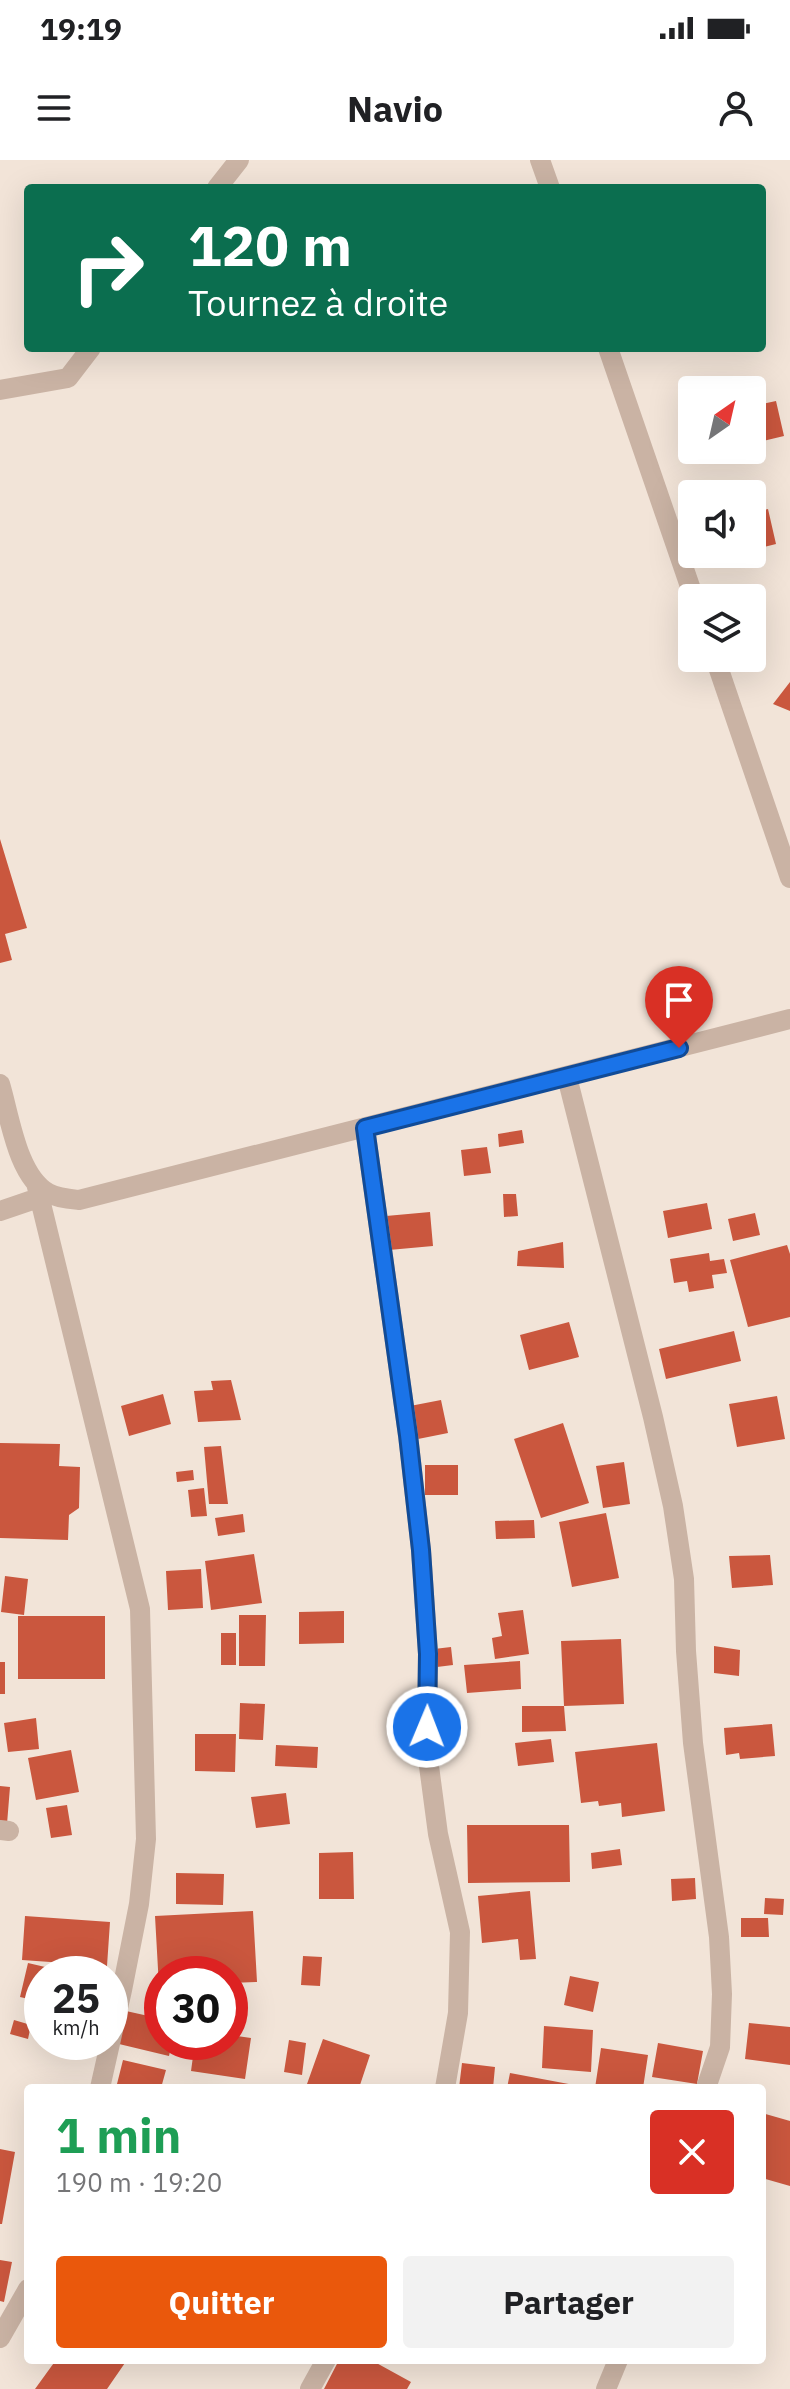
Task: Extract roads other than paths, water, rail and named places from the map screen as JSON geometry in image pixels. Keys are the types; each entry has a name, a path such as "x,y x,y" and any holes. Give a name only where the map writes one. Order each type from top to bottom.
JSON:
{"street":[{"path":"220,184 239,160"},
{"path":"540,160 549,184"},
{"path":"0,390 68,378 88,352"},
{"path":"609,352 689,584"},
{"path":"720,672 790,878"},
{"path":"0,1211 42,1192 79,1200 790,1019"},
{"path":"567,1077 653,1417 673,1506 684,1579 693,1743 719,1937 722,1994 720,2047 707,2084"},
{"path":"0,1084 24,1167 42,1192 140,1609 146,1839 136,1919 101,2084"},
{"path":"365,1128 421,1550 428,1654 427,1751 438,1834 460,1932 458,2013 446,2084"},
{"path":"0,2338 24,2296"},
{"path":"310,2389 324,2364"},
{"path":"606,2389 616,2364"}]}
